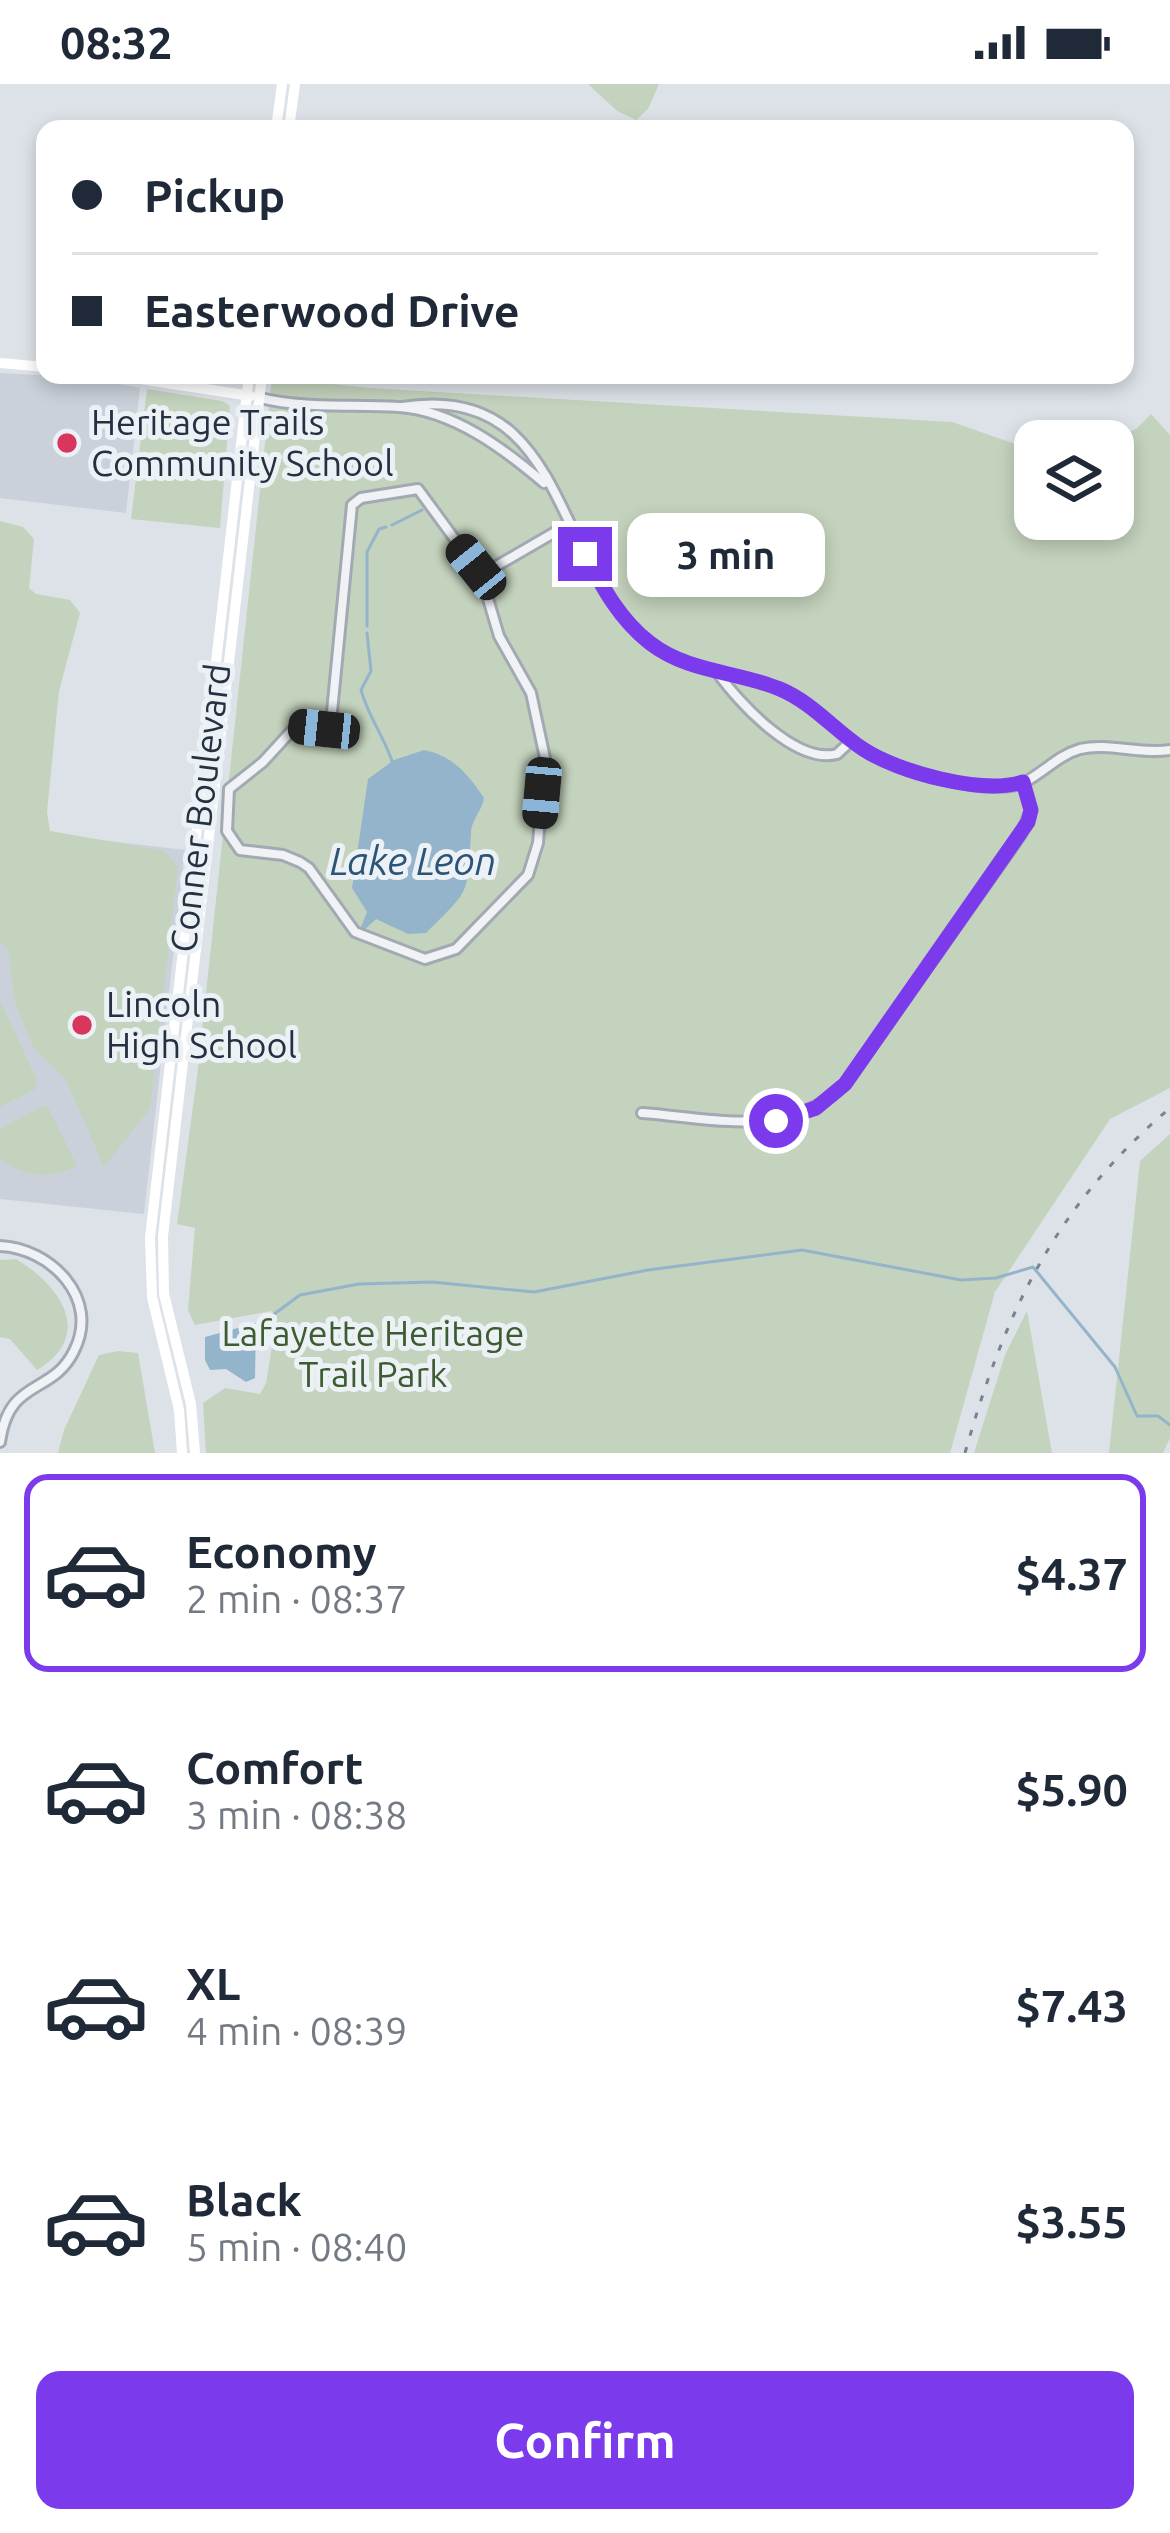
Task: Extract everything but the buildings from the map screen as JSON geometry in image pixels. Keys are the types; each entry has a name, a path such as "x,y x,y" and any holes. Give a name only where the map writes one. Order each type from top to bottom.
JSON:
{"main road":[{"path":"277,120 281,84"},
{"path":"291,120 295,84"},
{"path":"0,363 36,366"},
{"path":"176,384 260,398"},
{"path":"224,391 234,384"},
{"name":"Conner Boulevard","path":"219,694 246,384"},
{"name":"Conner Boulevard","path":"182,1453 179,1410 152,1297 219,694 261,384"},
{"name":"Conner Boulevard","path":"159,1211 164,1294 191,1404 195,1453"}],"street":[{"path":"260,398 318,406 459,405 506,425 530,449 609,598 634,630 683,663 766,684 798,698 883,760 994,787 1023,782 1084,748 1170,751"},
{"path":"403,407 436,415 479,436 550,488"},
{"path":"418,489 481,575 499,636 531,693 545,749 538,843 532,866 518,888 446,955 425,959 355,932 309,868 293,858 240,850 226,824 229,789 263,762 296,726 324,729 332,712 355,501 418,489"},
{"path":"481,575 569,524"},
{"path":"717,672 760,722 817,755 837,754 851,741"},
{"path":"642,1113 766,1122 806,1114 829,1100 852,1075 1020,836 1031,810 1023,782"},
{"path":"0,1246 22,1248 50,1261 69,1282 80,1319 73,1354 10,1406 0,1442"}],"shaded area":[{"name":"Heritage Trails Community School","path":"0,373 36,375 36,384 140,388 126,513 0,498"},
{"name":"Lincoln High School","path":"0,828 185,850 144,1214 0,1199"}],"green space":[{"path":"588,84 659,84 648,109 636,120 617,111"},
{"name":"Lafayette Heritage Trail Park","path":"271,384 952,422 1014,444 1014,540 1134,540 1134,430 1151,414 1170,435 1170,1088 1110,1119 995,1292 950,1453 206,1453 203,1403 225,1388 260,1394 277,1316 271,1311 195,1325 188,1310 195,1228 177,1224"},
{"path":"147,389 230,406 220,528 131,519"},
{"name":"Lincoln High School","path":"0,521 23,527 34,539 29,588 36,594 70,600 80,613 59,691 47,812 50,831 164,851 178,867 150,1108 104,1167 66,1080 34,1048 15,1003 8,949 0,942"},
{"path":"0,1001 37,1080 35,1089 0,1107"},
{"path":"43,1106 49,1109 77,1166 37,1174 18,1170 0,1158 0,1129"},
{"path":"1170,1134 1170,1438 1163,1453 1109,1453 1140,1161"},
{"path":"16,1259 58,1297 68,1327 55,1356 37,1370 10,1339 0,1337 0,1260"},
{"path":"1027,1311 1052,1453 974,1453 1005,1355"},
{"path":"138,1353 155,1453 58,1453 99,1355"}],"water":[{"name":"Lake Leon","path":"424,750 459,767 484,798 471,828 464,890 426,933 408,934 376,919 357,937 367,912 352,888 368,779 394,760"},
{"path":"256,1323 255,1378 246,1382 226,1369 210,1370 205,1337"}],"waterway":[{"path":"392,525 422,510"},
{"path":"367,626 367,552 379,529 386,527"},
{"path":"367,633 371,671 361,690 392,761"},
{"path":"258,1326 300,1295 359,1284 432,1282 534,1292 648,1270 802,1250 961,1280 996,1278 1033,1267 1115,1367 1137,1416 1158,1416 1170,1425"}],"railway":[{"path":"965,1453 998,1353 1040,1264 1096,1183 1170,1108"}],"place":[{"name":"Heritage Trails Community School","path":"67,443"},
{"name":"Lincoln High School","path":"82,1025"}],"route":[{"path":"585,554 634,630 683,663 766,684 798,698 866,751 904,768 994,787 1023,782 1031,810 1028,822 845,1084 816,1108 776,1121"}]}
